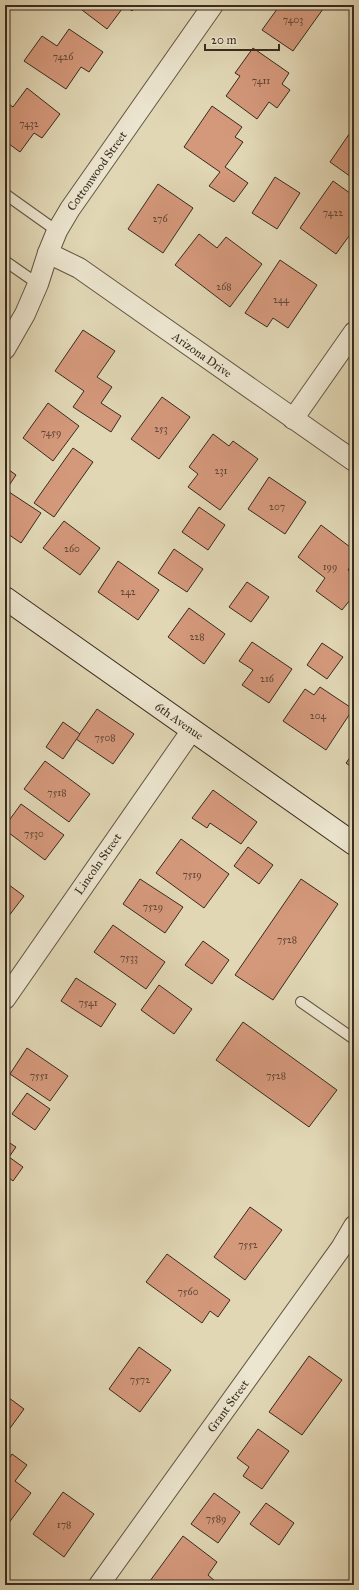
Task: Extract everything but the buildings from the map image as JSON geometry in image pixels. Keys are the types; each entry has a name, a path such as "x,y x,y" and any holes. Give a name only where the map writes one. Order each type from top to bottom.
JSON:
{"street":[{"name":"Cottonwood Street","path":"5,349 25,314 38,284 48,252 57,231 70,209 213,5"},
{"name":"Arizona Drive","path":"48,252 79,268 354,461"},
{"path":"293,419 354,332"},
{"name":"6th Avenue","path":"5,598 354,844"},
{"name":"Lincoln Street","path":"5,999 192,730"},
{"name":"Grant Street","path":"99,1585 337,1255 354,1226"}],"lane":[{"path":"5,194 57,231"},
{"path":"5,261 38,284"},
{"path":"301,1002 354,1039"}],"tram line":[{"path":"352,1585 354,1567"}]}
